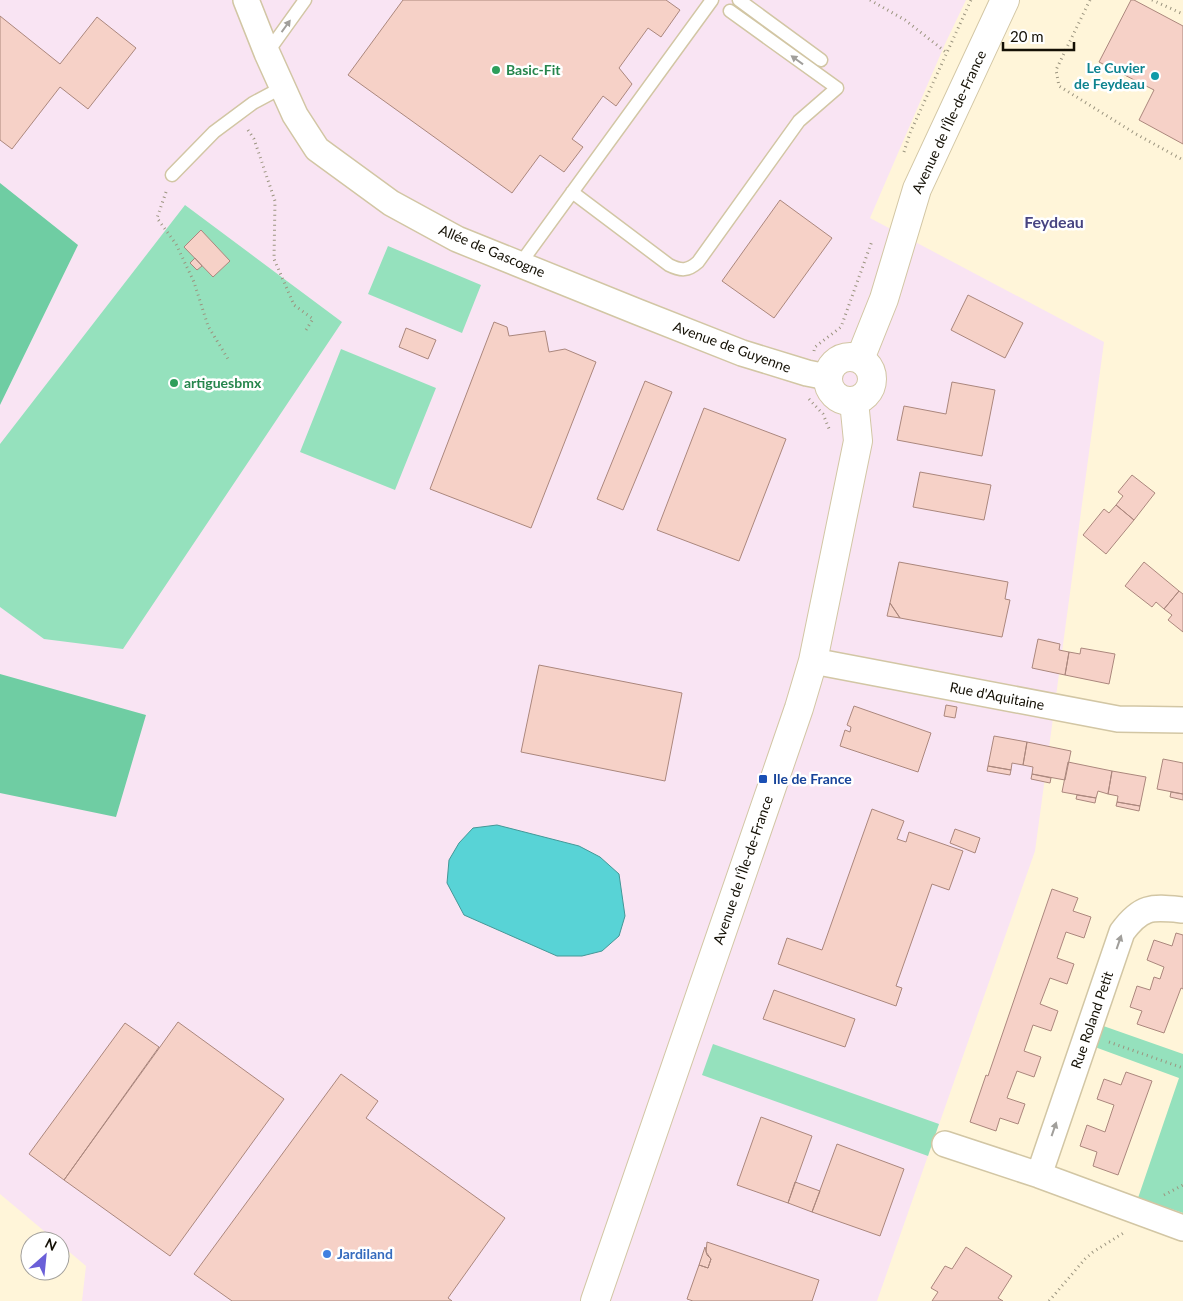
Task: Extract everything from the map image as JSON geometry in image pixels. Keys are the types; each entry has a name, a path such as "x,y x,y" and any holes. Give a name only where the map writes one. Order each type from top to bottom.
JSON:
{"street":[{"name":"Allée de Gascogne","path":"246,0 294,116 317,149 391,203 457,239 638,312"},
{"name":"Avenue de l'Île-de-France","path":"860,359 884,300 917,188 1005,0"},
{"name":"Avenue de Guyenne","path":"638,312 742,353 827,378"},
{"path":"853,357 860,359 870,369 872,382 866,395 854,401 840,400 830,391 827,378 829,370 838,360 853,357"},
{"name":"Avenue de l'Île-de-France","path":"595,1301 813,661 858,441 854,401"},
{"name":"Rue d'Aquitaine","path":"813,661 1118,719 1183,720"},
{"name":"Rue Roland Petit","path":"1039,1175 1122,932 1132,918 1147,910 1160,908 1183,910"},
{"path":"945,1144 1039,1175 1183,1228"}],"lane":[{"path":"267,53 305,0"},
{"path":"520,264 712,0"},
{"path":"739,0 821,60"},
{"path":"572,192 669,265 679,270 690,269 698,262 800,121 837,88 730,11"},
{"path":"172,175 214,132 253,103 283,88"}],"path":[{"path":"870,0 905,20 947,53"},
{"path":"1090,0 1056,70 1059,86 1136,134 1183,160"},
{"path":"1152,0 1183,14"},
{"path":"237,115 254,139 275,201 274,259 294,305 313,319 304,333"},
{"path":"172,175 157,218 176,244 194,282 208,326 228,359"},
{"path":"1087,1035 1183,1068"},
{"path":"1050,1301 1085,1259 1131,1228 1161,1197 1183,1185"}],"shaded area":[{"path":"0,0 966,0 870,218 1104,342 1035,851 877,1301 82,1301 86,1266 70,1252 70,1231 44,1231 0,1194"}],"green space":[{"path":"0,183 78,245 0,405"},
{"name":"artiguesbmx","path":"185,205 342,322 123,649 44,639 0,607 0,444"},
{"path":"388,246 481,285 462,333 368,294"},
{"path":"341,349 436,388 395,490 300,452"},
{"path":"0,674 146,715 116,817 0,793"},
{"path":"1092,1022 1183,1054 1183,1213 1138,1198 1179,1078 1084,1043"},
{"path":"713,1044 939,1124 928,1156 702,1075"}],"water":[{"path":"497,825 579,846 600,857 619,874 625,916 619,936 602,951 582,956 557,956 464,915 447,883 449,860 459,843 473,828"}],"building":[{"path":"403,0 666,0 680,10 661,37 648,28 619,68 632,84 616,106 603,96 572,139 583,147 564,172 540,155 512,193 348,75"},
{"name":"Le Cuvier de Feydeau","path":"1131,0 1183,26 1183,144 1139,120 1154,90 1099,62"},
{"path":"0,16 60,64 97,17 136,48 88,109 60,87 12,149 0,140"},
{"path":"780,200 832,238 774,318 722,281"},
{"path":"201,230 230,261 213,277 184,247"},
{"path":"195,258 202,266 197,270 190,263"},
{"path":"968,295 1023,323 1005,358 951,330"},
{"path":"494,322 507,327 509,336 545,331 549,352 565,349 596,362 531,528 430,489"},
{"path":"406,328 436,340 428,359 399,347"},
{"path":"645,381 672,392 623,510 597,499"},
{"path":"952,382 995,390 982,456 897,440 904,406 946,414"},
{"path":"704,408 786,439 739,561 657,530"},
{"path":"920,472 991,485 984,520 913,507"},
{"path":"1132,475 1155,493 1134,520 1116,505 1123,496 1118,492"},
{"path":"1116,505 1134,520 1106,554 1083,535 1104,509 1109,513"},
{"path":"899,562 1008,582 1005,599 1010,600 1002,637 900,618 890,603"},
{"path":"1144,562 1179,591 1164,609 1156,602 1152,607 1125,586"},
{"path":"1179,591 1183,594 1183,632 1168,620 1172,615 1164,609"},
{"path":"890,603 900,618 887,616"},
{"path":"1038,639 1060,644 1059,650 1069,652 1065,675 1032,668"},
{"path":"1081,648 1115,654 1109,684 1065,675 1069,652 1080,654"},
{"path":"539,665 682,693 665,781 521,752"},
{"path":"946,705 957,707 955,718 944,716"},
{"path":"854,706 931,733 918,772 840,746 845,730 850,732 851,727 847,725"},
{"path":"994,736 1027,742 1023,765 1012,763 1011,770 988,766"},
{"path":"1027,742 1071,751 1065,780 1032,774 1033,767 1023,765"},
{"path":"1163,759 1183,763 1183,794 1157,789"},
{"path":"1068,762 1112,771 1108,794 1098,791 1096,798 1062,792"},
{"path":"988,766 1011,770 1010,775 987,771"},
{"path":"1112,771 1146,777 1140,806 1117,802 1118,796 1108,794"},
{"path":"1032,774 1051,778 1050,783 1031,779"},
{"path":"1171,792 1183,794 1183,800 1170,797"},
{"path":"1077,795 1096,798 1095,803 1076,799"},
{"path":"1117,802 1140,806 1139,811 1116,806"},
{"path":"872,809 904,821 897,839 906,842 909,832 963,851 949,890 932,884 896,986 902,988 896,1006 778,964 787,938 822,950"},
{"path":"955,829 980,838 975,853 950,843"},
{"path":"1052,889 1078,898 1073,911 1091,917 1084,938 1066,932 1057,958 1074,964 1067,984 1050,978 1040,1004 1058,1011 1051,1031 1033,1025 1024,1051 1041,1057 1034,1077 1017,1071 1007,1098 1025,1104 1018,1124 1000,1118 996,1131 970,1122 986,1075 988,1076"},
{"path":"1176,933 1183,935 1183,989 1181,988 1164,1033 1137,1024 1142,1011 1130,1007 1137,986 1150,990 1154,977 1160,979 1164,967 1147,960 1154,940 1172,946"},
{"path":"774,990 855,1019 845,1047 763,1019"},
{"path":"178,1022 284,1099 170,1256 64,1180"},
{"path":"125,1023 159,1047 64,1180 29,1154"},
{"path":"1126,1072 1152,1081 1118,1175 1093,1166 1097,1152 1080,1146 1087,1125 1105,1132 1114,1105 1097,1099 1104,1079 1121,1085"},
{"path":"341,1074 378,1101 366,1118 505,1218 448,1298 452,1301 232,1301 194,1274"},
{"path":"761,1117 812,1136 788,1203 737,1185"},
{"path":"837,1144 904,1169 880,1236 812,1212"},
{"path":"795,1182 820,1191 812,1212 788,1203"},
{"path":"707,1242 819,1280 812,1301 693,1301 687,1299 699,1265 708,1268 711,1259 706,1252"},
{"path":"705,1247 707,1255 711,1259 708,1268 699,1265"},
{"path":"966,1247 1012,1276 998,1298 1003,1301 932,1301 938,1292 931,1288 945,1266 952,1269"}],"place":[{"name":"Basic-Fit","path":"496,70"},
{"name":"Le Cuvier de Feydeau","path":"1155,76"},
{"name":"artiguesbmx","path":"174,383"},
{"name":"Ile de France","path":"763,779"},
{"name":"Jardiland","path":"327,1254"}],"district":[{"name":"Feydeau","path":"1054,222"}]}
